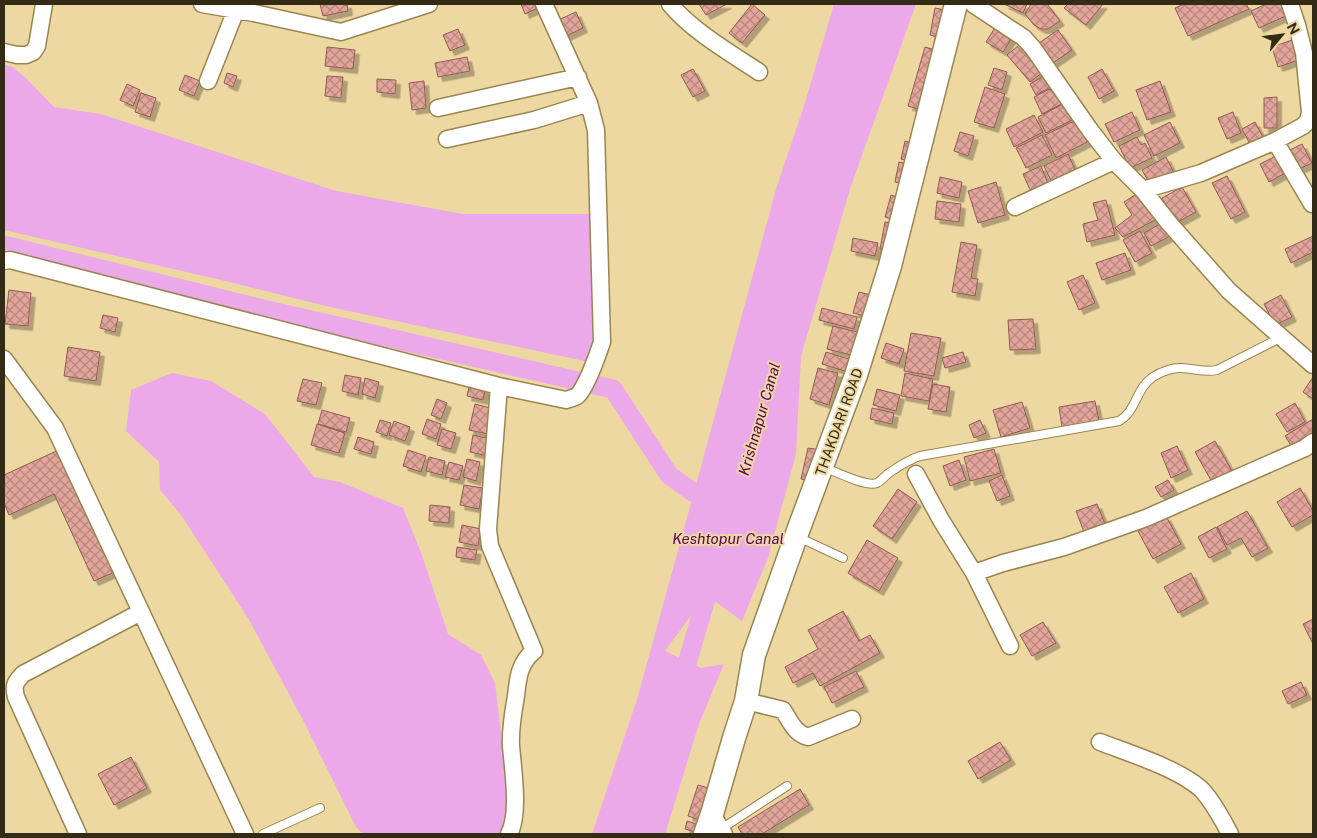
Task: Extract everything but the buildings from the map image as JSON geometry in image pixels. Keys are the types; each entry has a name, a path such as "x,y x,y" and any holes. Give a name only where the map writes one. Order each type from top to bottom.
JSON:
{"street":[{"path":"4,52 26,55 33,52 37,46 44,4"},
{"path":"202,4 342,32 429,4"},
{"path":"4,261 10,260 499,386 566,400 572,399 579,394 595,362 602,342 596,130 589,103 544,4"},
{"path":"670,4 676,12 694,27 759,72"},
{"name":"THAKDARI ROAD","path":"715,828 746,700 754,655 856,375 890,266 956,4"},
{"path":"973,4 1024,38 1114,161 1143,190 1168,223 1229,291 1313,365"},
{"path":"1143,190 1201,173 1275,141 1302,126 1308,120 1310,112 1304,53 1290,4"},
{"path":"208,81 236,10"},
{"path":"438,108 578,78"},
{"path":"447,139 534,120 589,103"},
{"path":"1275,141 1312,204"},
{"path":"1015,207 1114,161"},
{"path":"4,359 55,428 245,834"},
{"path":"499,386 488,529 490,546 534,651 522,664 518,676 511,729 514,768 514,818 509,834"},
{"path":"974,573 1003,563 1064,547 1146,518 1305,448 1313,442"},
{"path":"916,474 940,520 974,573 1010,646"},
{"path":"78,834 16,697 14,688 16,681 22,674 142,612"},
{"path":"746,700 783,710 801,736 808,737 852,719"},
{"path":"1100,742 1169,770 1190,781 1202,790 1230,834"}],"lane":[{"path":"822,466 871,484 877,482 910,459 920,456 1119,421 1128,414 1143,386 1154,376 1169,369 1183,367 1210,372 1217,370 1282,337"},
{"path":"796,536 843,558"},
{"path":"715,828 787,786"},
{"path":"263,834 320,808"}],"water":[{"name":"Keshtopur Canal","path":"834,4 916,4 851,186 801,356 796,454 768,558 742,621 706,595 665,651 701,668 724,664 699,724 665,834 592,834 638,696 776,189 804,106"},
{"path":"4,65 11,66 27,79 54,107 101,114 336,191 463,214 591,214 597,341 589,362 330,307 4,230"},
{"path":"172,373 211,381 265,414 314,477 340,482 403,508 422,555 448,634 481,655 495,683 509,801 503,834 363,834 356,827 303,720 248,618 181,515 160,490 159,462 126,431 131,390"}],"waterway":[{"path":"4,245 263,309 613,389 669,475 694,493"},
{"name":"Krishnapur Canal","path":"680,687 714,572"}]}
